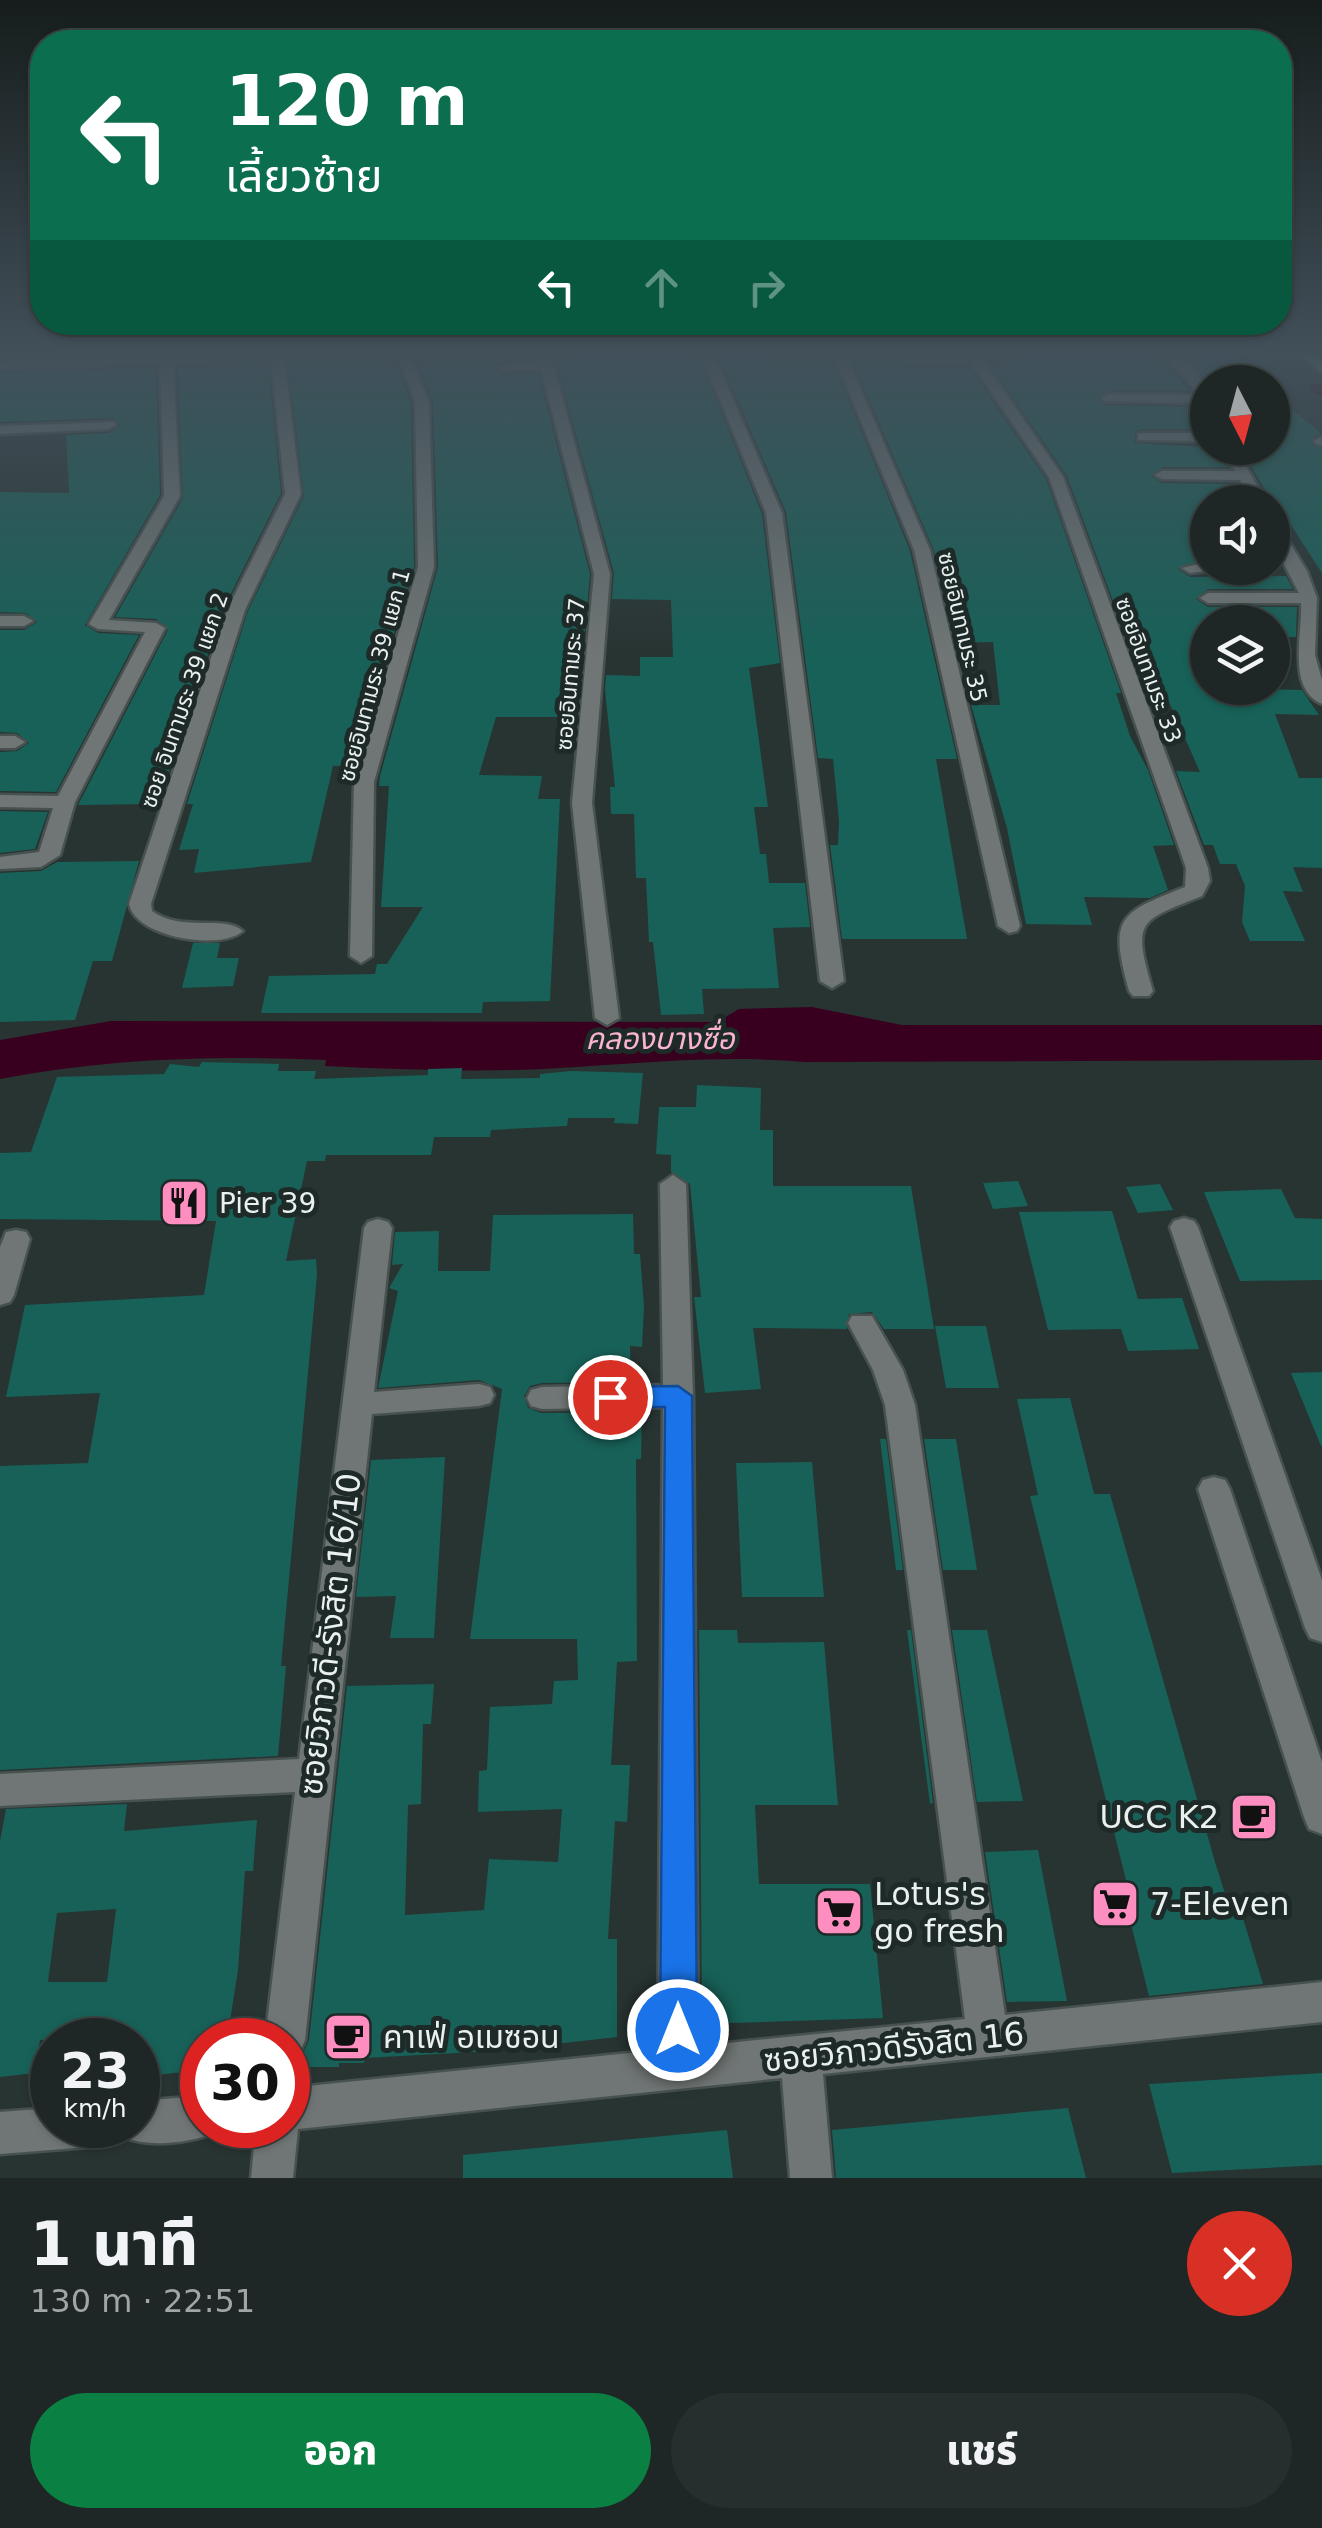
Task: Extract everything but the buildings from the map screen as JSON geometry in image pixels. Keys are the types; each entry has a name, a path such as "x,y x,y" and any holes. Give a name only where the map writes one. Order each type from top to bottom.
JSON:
{"street":[{"path":"0,863 47,858 65,802 156,628 98,624 172,496 170,453"},
{"name":"ซอย อินทามระ 39 แยก 2","path":"232,931 162,928 142,914 140,904 236,610 293,494 286,453"},
{"name":"ซอยอินทามระ 39 แยก 1","path":"360,956 364,782 426,567 423,453"},
{"name":"ซอยอินทามระ 37","path":"571,453 602,574 582,803 607,1018"},
{"path":"749,453 774,513 832,981"},
{"name":"ซอยอินทามระ 35","path":"881,453 922,550 1009,926"},
{"name":"ซอยอินทามระ 33","path":"1039,453 1056,477 1197,868 1199,882 1194,891 1145,909 1136,919 1134,966 1140,992"},
{"path":"1238,465 1249,485"},
{"path":"1162,475 1244,476"},
{"path":"1290,559 1309,598 1303,647 1306,671 1322,698"},
{"path":"1208,598 1309,598"},
{"path":"0,621 24,621"},
{"path":"0,801 65,802"},
{"path":"673,1184 678,1396 678,2069"},
{"path":"1184,1227 1322,1628"},
{"name":"ซอยวิภาวดี-รังสิต 16/10","path":"287,2018 378,1228"},
{"path":"0,1295 16,1239"},
{"path":"862,1323 888,1370 900,1405 988,2038"},
{"path":"357,1404 479,1395"},
{"path":"542,1398 678,1396"},
{"path":"1214,1489 1322,1816"},
{"path":"0,1790 313,1775"},
{"name":"ซอยวิภาวดีรังสิต 16","path":"310,2107 1322,2002"},
{"path":"802,2057 811,2178"},
{"path":"0,2134 30,2131"},
{"path":"272,2178 275,2148"}],"water":[{"name":"คลองบางซื่อ","path":"812,1007 902,1025 1322,1025 1322,1060 720,1059 546,1069 419,1070 325,1066 326,1060 203,1058 81,1066 0,1079 0,1040 111,1021 717,1022 739,1009"}],"place":[{"name":"Pier 39","path":"184,1203"},
{"name":"UCC K2","path":"1254,1817"},
{"name":"7-Eleven","path":"1115,1904"},
{"name":"Lotus's go fresh","path":"839,1912"},
{"name":"คาเฟ่ อเมซอน","path":"348,2037"}],"route":[{"path":"610,1397 678,1396 678,2030"}]}
